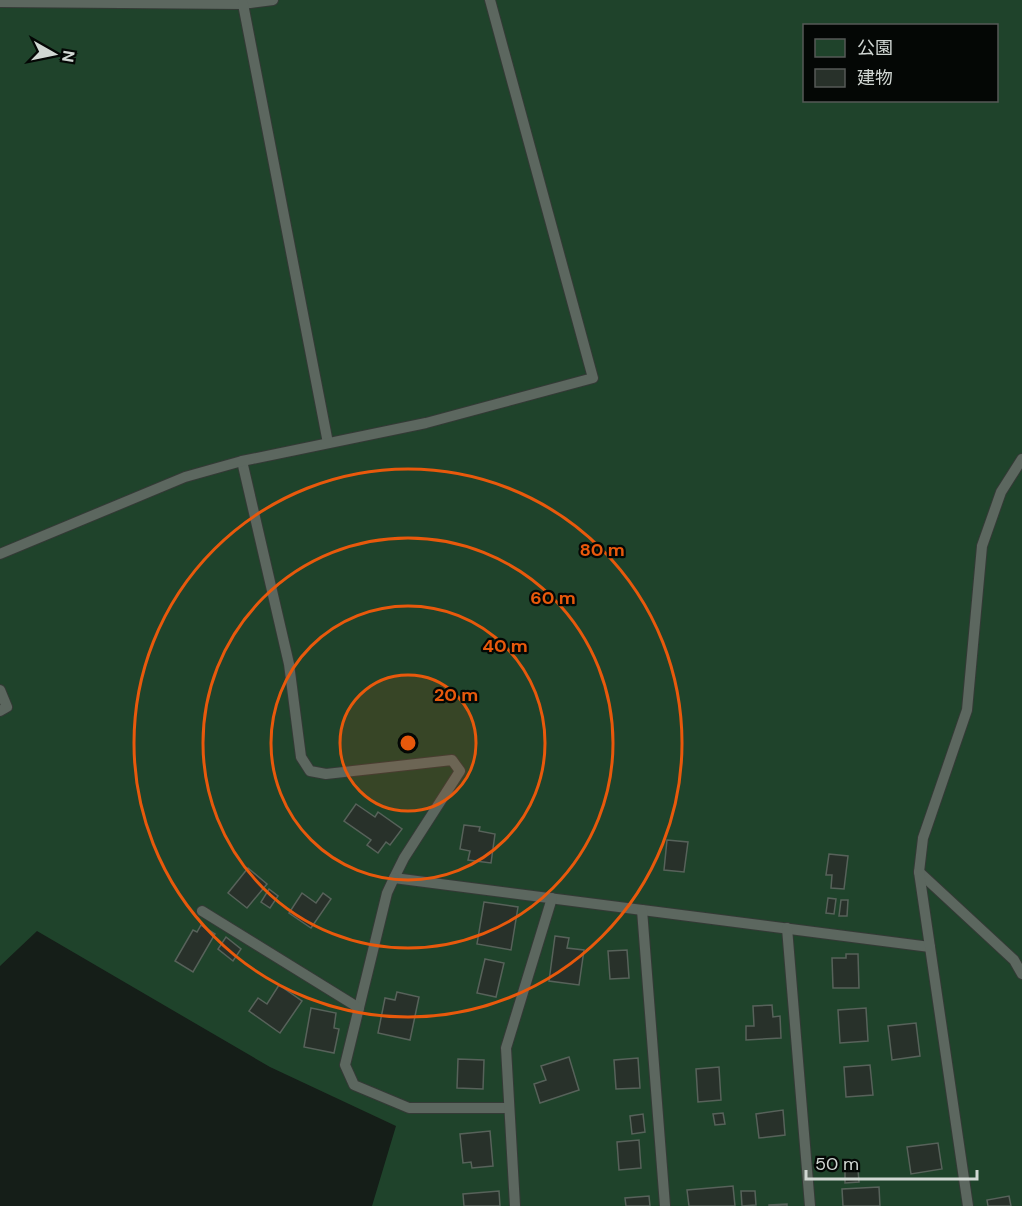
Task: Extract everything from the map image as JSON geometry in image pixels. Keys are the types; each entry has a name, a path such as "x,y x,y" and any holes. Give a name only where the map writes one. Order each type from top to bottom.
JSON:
{"lane":[{"path":"0,2 243,4 273,0"},
{"path":"0,554 185,477 242,461 426,423 593,378 490,0"},
{"path":"243,4 328,443"},
{"path":"968,1206 919,872 923,838 967,710 982,546 1001,492 1022,459"},
{"path":"242,461 289,664 302,757 310,771 326,774 452,760 460,771 404,858 387,893 345,1065 354,1085 409,1108 509,1108"},
{"path":"0,690 7,707 0,711"},
{"path":"919,872 1014,960 1022,974"},
{"path":"394,878 930,946"},
{"path":"515,1206 506,1048 552,898"},
{"path":"642,910 665,1206"},
{"path":"202,911 359,1008"},
{"path":"787,928 810,1206"}],"green space":[{"path":"0,0 1022,0 1022,1206 372,1206 396,1126 270,1067 37,931 0,966"}],"building":[{"path":"356,804 375,817 378,812 402,829 390,845 386,842 378,853 367,845 371,840 344,821"},
{"path":"464,825 480,827 479,831 495,834 491,863 468,860 470,851 460,849"},
{"path":"667,840 688,842 684,872 664,870"},
{"path":"829,854 848,856 844,889 831,888 832,875 826,875"},
{"path":"248,868 267,884 247,908 228,893"},
{"path":"269,889 278,896 270,908 261,902"},
{"path":"302,893 316,903 323,893 331,899 311,928 289,913"},
{"path":"828,898 836,899 834,914 826,913"},
{"path":"841,900 848,900 847,916 839,916"},
{"path":"484,902 518,907 511,950 477,944"},
{"path":"201,925 215,934 193,972 175,961 193,930 197,932"},
{"path":"555,936 569,938 567,948 584,950 579,985 549,981"},
{"path":"226,937 241,949 233,961 218,949"},
{"path":"627,950 629,978 610,979 608,951"},
{"path":"846,954 858,954 859,988 833,988 832,958 846,958"},
{"path":"485,959 504,963 496,997 477,993"},
{"path":"279,985 302,1001 280,1033 249,1011 258,998 267,1004"},
{"path":"397,992 419,997 410,1040 378,1033 385,998 395,1000"},
{"path":"772,1005 773,1017 780,1016 781,1038 746,1040 746,1026 754,1026 753,1006"},
{"path":"311,1008 336,1013 334,1028 339,1029 334,1053 304,1047"},
{"path":"866,1008 868,1041 840,1043 838,1010"},
{"path":"916,1023 920,1056 892,1060 888,1026"},
{"path":"569,1057 579,1090 540,1103 534,1084 546,1080 541,1066"},
{"path":"638,1058 640,1088 616,1089 614,1060"},
{"path":"458,1059 484,1060 483,1089 457,1088"},
{"path":"870,1065 873,1095 846,1097 844,1067"},
{"path":"719,1067 721,1100 698,1102 696,1069"},
{"path":"783,1110 785,1135 759,1138 756,1114"},
{"path":"723,1113 725,1124 715,1125 713,1114"},
{"path":"643,1114 645,1132 632,1134 630,1116"},
{"path":"490,1131 493,1166 472,1168 471,1162 463,1163 460,1134"},
{"path":"639,1140 641,1168 619,1170 617,1142"},
{"path":"938,1143 942,1169 911,1174 907,1147"},
{"path":"845,1170 858,1170 859,1182 845,1183"},
{"path":"733,1186 735,1206 689,1206 687,1190"},
{"path":"879,1187 880,1206 843,1206 842,1189"},
{"path":"499,1191 500,1206 464,1206 463,1194"},
{"path":"741,1191 755,1191 756,1205 742,1206"},
{"path":"649,1196 650,1206 626,1206 625,1198"},
{"path":"1009,1196 1011,1206 988,1206 987,1200"},
{"path":"787,1204 787,1206 769,1206 769,1205"}]}
